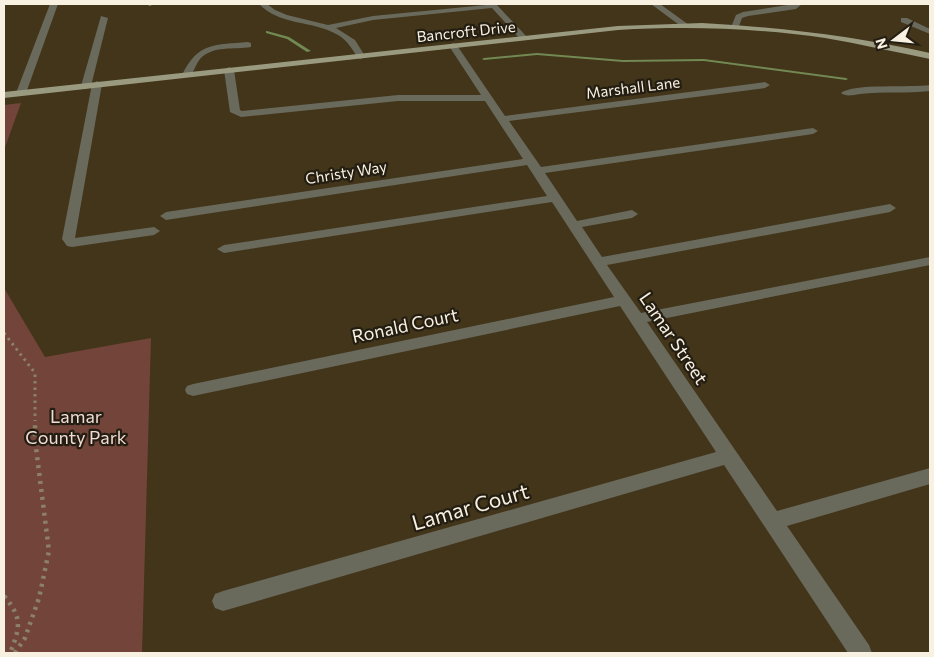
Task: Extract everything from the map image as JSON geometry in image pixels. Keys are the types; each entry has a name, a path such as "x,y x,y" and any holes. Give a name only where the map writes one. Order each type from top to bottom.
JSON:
{"main road":[{"name":"Bancroft Drive","path":"4,95 618,28 685,25 735,27 827,36 930,56"}],"street":[{"path":"21,93 54,4"},
{"path":"263,4 276,13 329,27 345,36 358,48 361,56"},
{"path":"655,4 685,25"},
{"path":"735,27 739,17 746,14 796,8 798,4"},
{"path":"329,27 373,18 493,5 524,38"},
{"path":"104,18 68,239 72,243 83,242 154,231"},
{"path":"904,20 930,32"},
{"path":"187,75 197,56 203,51 248,45"},
{"name":"Lamar Street","path":"453,46 504,119 861,653"},
{"path":"229,70 235,112 241,114 398,98 489,98"},
{"name":"Marshall Lane","path":"504,119 766,85"},
{"path":"846,92 930,88"},
{"name":"Christy Way","path":"166,216 534,166 813,131"},
{"path":"224,249 556,198"},
{"path":"598,262 890,208"},
{"path":"574,225 632,214"},
{"path":"637,319 930,261"},
{"name":"Ronald Court","path":"193,390 625,300"},
{"name":"Lamar Court","path":"223,601 729,456"},
{"path":"772,521 930,476"}],"path":[{"path":"4,333 35,373 35,440 49,551 39,598 25,638 15,653"},
{"path":"4,596 17,609 19,630 10,653"}],"green space":[{"path":"21,103 4,150 4,105"},
{"name":"Lamar County Park","path":"4,288 45,357 151,338 142,653 4,653"}],"waterway":[{"path":"267,32 288,38 309,51"},
{"path":"484,59 537,54 623,61 704,60 846,79"}]}
